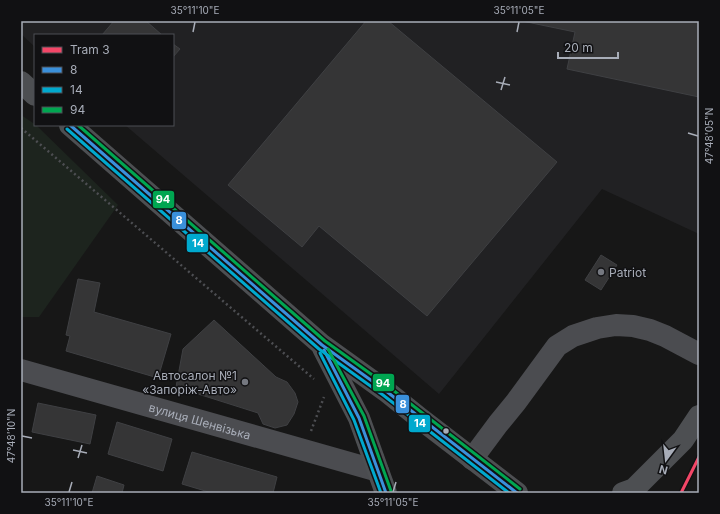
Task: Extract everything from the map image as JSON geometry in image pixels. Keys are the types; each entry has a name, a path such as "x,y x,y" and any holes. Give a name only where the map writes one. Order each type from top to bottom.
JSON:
{"main road":[{"path":"21,82 34,93"},
{"path":"71,126 322,346 386,391 517,493"},
{"path":"322,346 359,418 386,493"},
{"path":"623,493 634,489 683,440 699,416"}],"street":[{"path":"472,459 557,346 573,336 597,328 616,325 633,326 650,330 665,336 699,354"},
{"name":"вулиця Шенвізька","path":"21,370 378,471"}],"path":[{"path":"21,128 317,381"},
{"path":"304,450 324,396"}],"shaded area":[{"path":"21,21 699,21 699,234 602,189 439,394 126,126 174,126 174,34 34,34 34,46 21,34"},
{"path":"21,115 34,124 34,126 37,126 118,205 39,317 21,317"}],"building":[{"path":"114,21 146,21 161,34 103,34"},
{"path":"366,21 388,21 557,162 427,316 319,226 302,247 228,185"},
{"path":"522,21 699,21 699,97 567,69 575,32"},
{"path":"174,45 180,49 174,56"},
{"name":"Patriot","path":"601,255 617,265 601,290 585,280"},
{"path":"78,279 100,283 94,312 171,334 158,378 66,351 70,336 66,335"},
{"path":"214,320 276,377 287,382 295,393 298,402 294,414 287,425 275,428 263,424 258,413 176,387 183,349"},
{"path":"38,403 96,415 90,444 32,432"},
{"path":"117,422 172,439 163,471 108,454"},
{"path":"192,452 277,477 273,493 212,493 182,484"},
{"path":"97,476 124,485 122,493 92,493"}],"tram line":[{"name":"3","path":"681,493 699,457"}],"transit line":[{"name":"8","path":"71,126 322,345 386,391 517,493"},
{"name":"94","path":"79,126 325,341 389,387 520,489"},
{"name":"14","path":"67,129 319,349 383,395 509,493"},
{"name":"94","path":"328,349 364,416 391,491"},
{"name":"8","path":"324,350 359,418 386,493"},
{"name":"14","path":"320,353 354,420 381,493"}],"place":[{"name":"Patriot","path":"601,272"},
{"name":"Автосалон №1 «Запоріж-Авто»","path":"245,382"}]}
